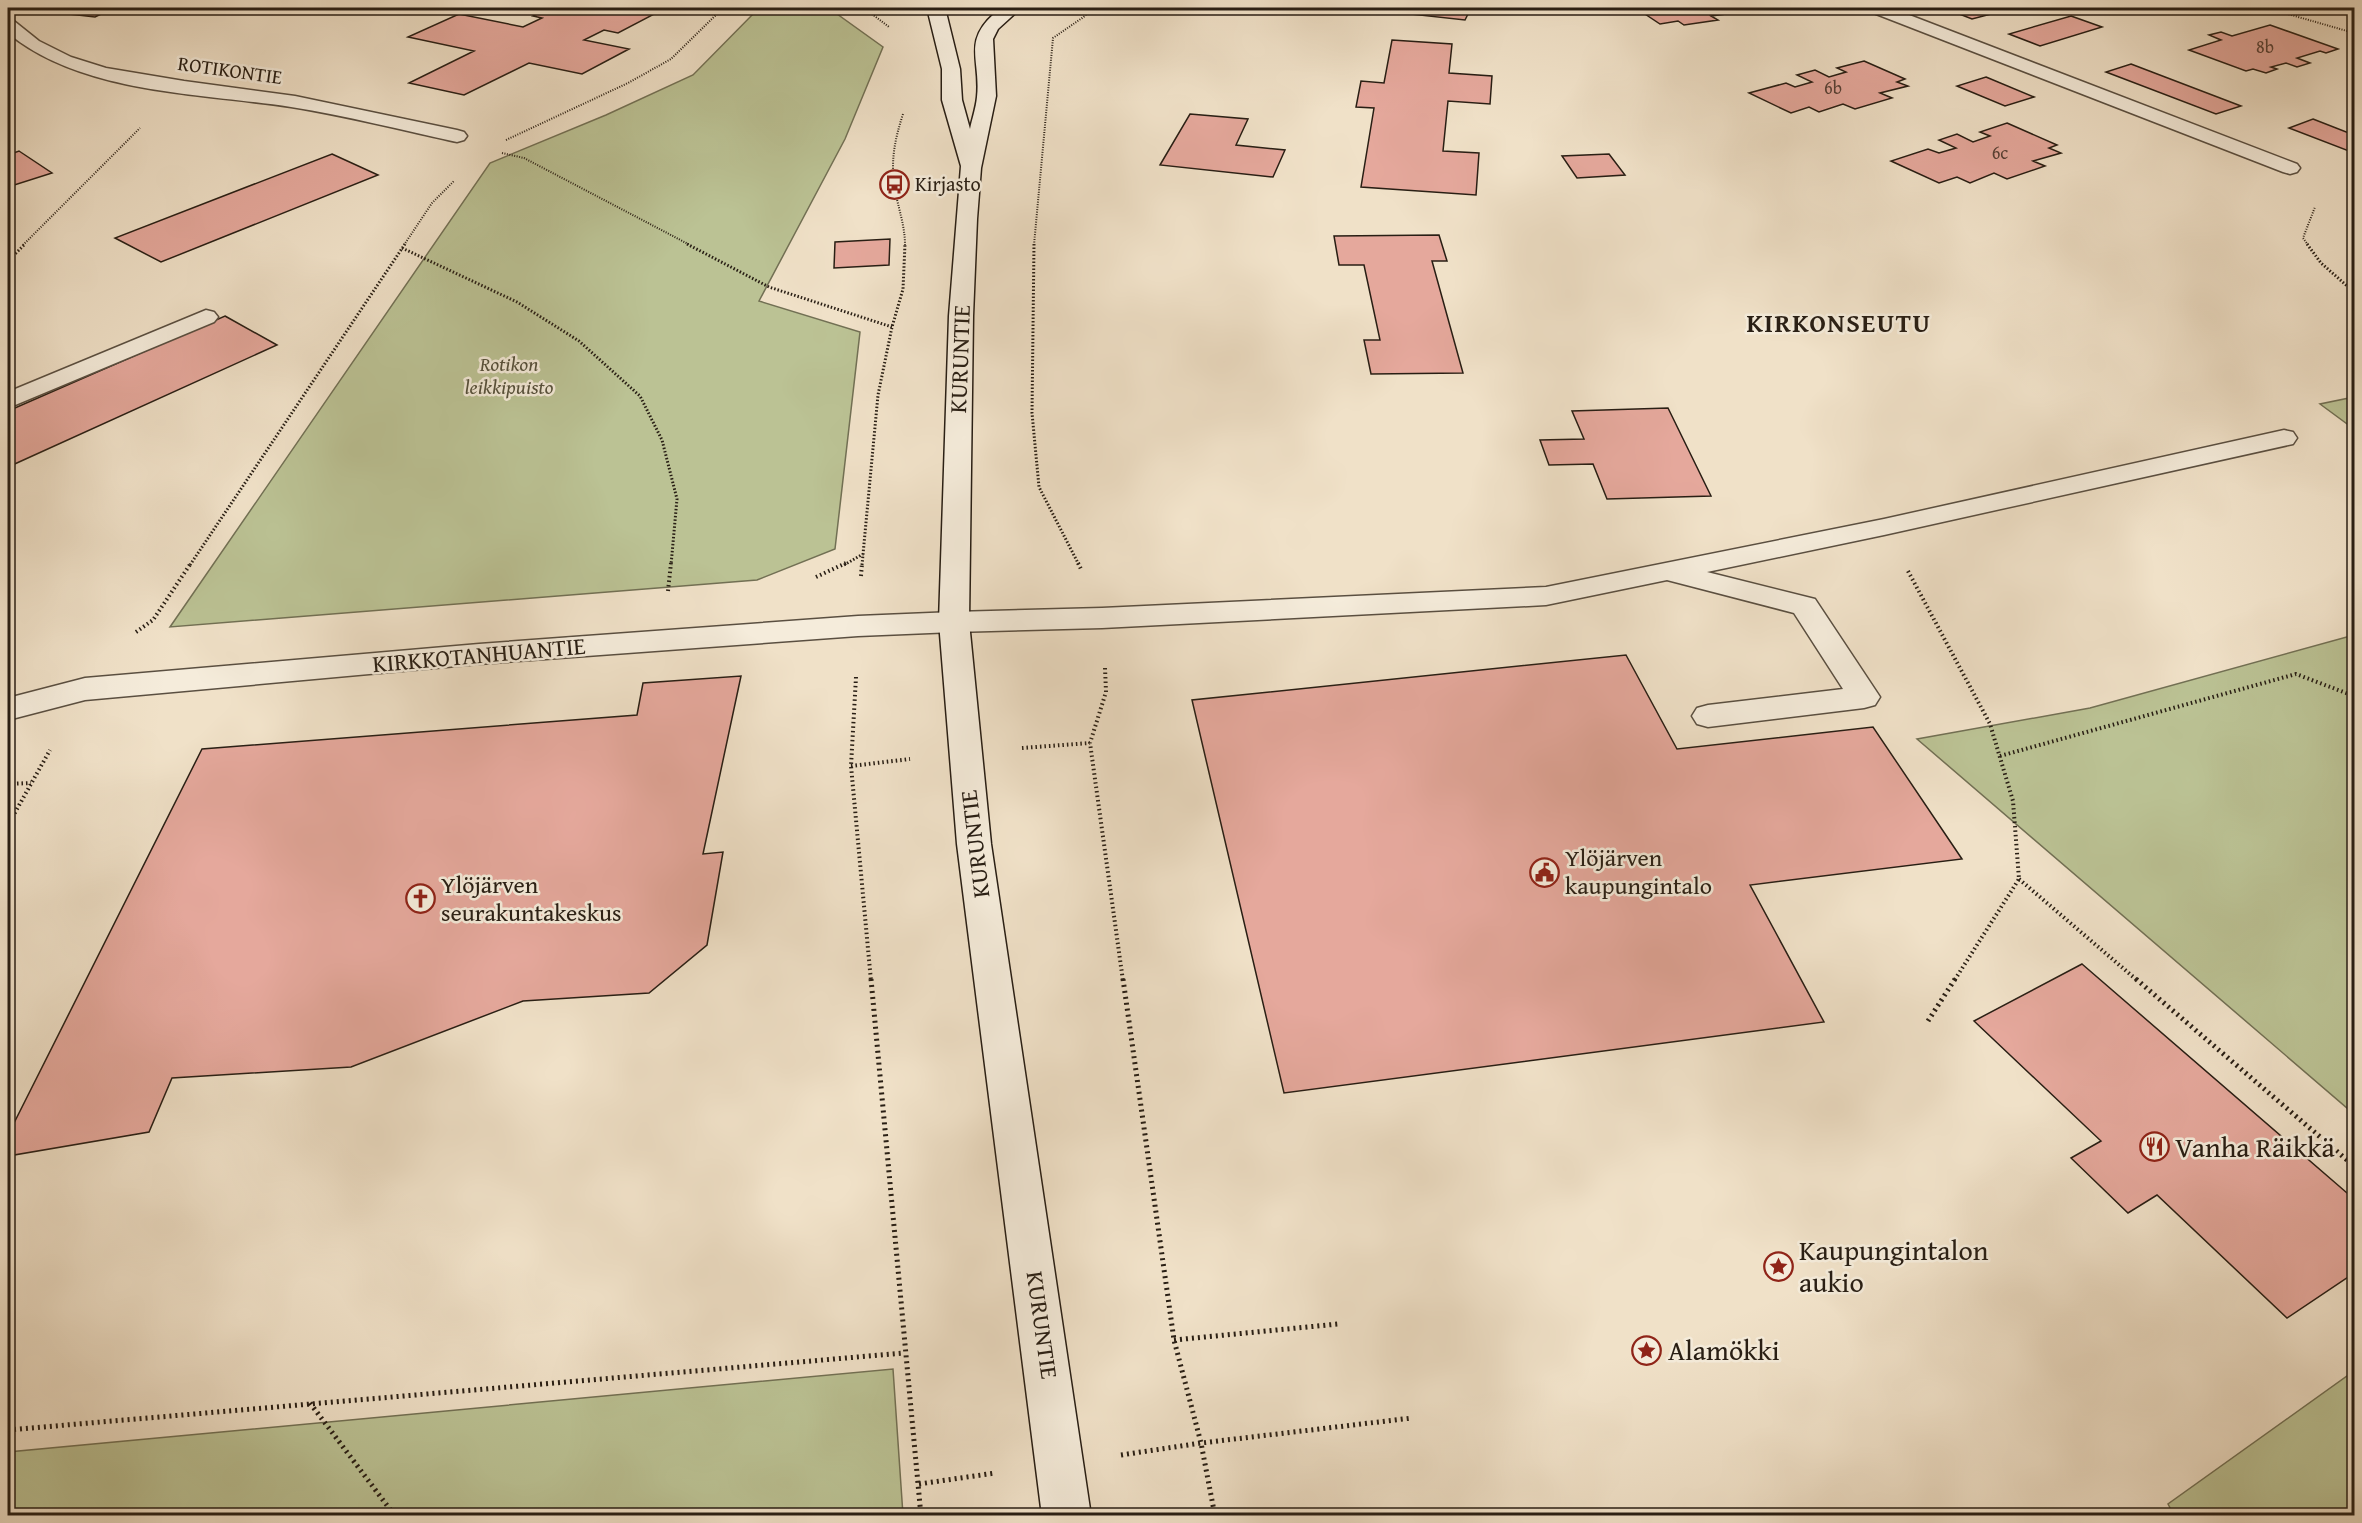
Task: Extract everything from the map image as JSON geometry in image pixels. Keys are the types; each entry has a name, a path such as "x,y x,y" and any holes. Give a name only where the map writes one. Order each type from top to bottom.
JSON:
{"main road":[{"name":"KURUNTIE","path":"936,8 951,69 952,100 971,168"},
{"path":"949,8 999,8"},
{"name":"KURUNTIE","path":"1012,8 991,26 984,39 987,96 971,168 961,316 954,622 974,844 1067,1515"},
{"path":"1877,8 2290,168"},
{"name":"ROTIKONTIE","path":"8,25 34,46 61,60 86,68 180,87 294,101 457,136"},
{"path":"8,401 206,317"},
{"name":"KIRKKOTANHUANTIE","path":"8,710 85,689 479,654 858,626 1102,618 1546,596 1884,527 2284,438"},
{"path":"1667,571 1804,606 1864,697 1708,716"}],"path":[{"path":"505,140 628,83 671,59 723,8"},
{"path":"864,8 889,27"},
{"path":"1090,8 1085,16 1053,38 1034,227 1032,413 1039,487 1086,578 1102,618 1106,692 1090,743 1174,1340 1201,1443 1215,1515"},
{"path":"2267,8 2355,33"},
{"path":"907,106 893,146 894,184 906,231 903,289 892,327 878,395 858,626 851,766 904,1353 921,1515"},
{"path":"8,261 146,122"},
{"path":"495,152 524,158 769,287 892,327"},
{"path":"2290,168 2316,208 2303,238 2321,262 2355,292"},
{"path":"8,825 85,689 110,650 153,621 432,203 455,180"},
{"path":"402,248 517,303 579,341 640,396 662,440 677,499 667,597"},
{"path":"1884,527 1990,724 2013,801 2019,879 1928,1021"},
{"path":"2000,756 2296,674 2355,696"},
{"path":"965,752 1090,743"},
{"path":"8,784 32,783"},
{"path":"2019,879 2355,1166"},
{"path":"1174,1340 1338,1324"},
{"path":"8,1430 904,1353"},
{"path":"309,1403 395,1515"},
{"path":"1201,1443 1412,1418"}],"green space":[{"name":"Rotikon leikkipuisto","path":"759,8 830,9 883,47 845,139 759,301 860,332 835,549 757,580 170,627 490,163 606,115 693,75"},
{"path":"2354,397 2354,429 2320,404"},
{"path":"2354,635 2354,1114 1917,739 2090,708"},
{"path":"893,1369 903,1515 8,1515 8,1452"},
{"path":"2354,1371 2354,1515 2174,1515 2168,1504"}],"building":[{"path":"50,8 114,8 95,17 43,11"},
{"path":"550,8 662,10 618,33 604,30 584,40 629,49 582,74 529,63 464,95 409,83 474,51 408,37 459,14 523,27 542,18 533,16"},
{"path":"1414,8 1471,8 1465,20 1410,14"},
{"path":"1636,8 1736,8 1742,12 1711,16 1718,20 1684,25 1678,21 1660,24"},
{"path":"1944,8 2014,8 1972,19"},
{"path":"2071,16 2102,27 2040,46 2009,34"},
{"path":"2270,25 2338,49 2326,53 2320,51 2297,58 2310,63 2297,67 2286,63 2271,67 2277,69 2266,73 2253,69 2246,71 2189,50 2221,40 2209,35 2221,32 2232,36"},
{"path":"1392,40 1452,44 1449,73 1492,76 1490,104 1448,101 1443,151 1479,153 1476,195 1361,187 1374,108 1356,107 1361,81 1384,83"},
{"path":"1864,61 1905,79 1897,82 1908,86 1880,93 1892,98 1855,109 1843,104 1819,112 1809,107 1791,113 1749,93 1786,83 1795,87 1812,82 1797,75 1815,70 1829,77 1846,72 1837,68"},
{"path":"2131,64 2241,106 2216,114 2106,72"},
{"path":"1986,77 2034,97 2005,106 1957,86"},
{"path":"1190,114 1248,119 1236,145 1285,150 1273,177 1160,165"},
{"path":"2313,119 2354,135 2354,153 2289,128"},
{"path":"2007,123 2057,145 2049,148 2061,153 2033,161 2045,166 2007,179 1994,173 1970,183 1957,177 1939,183 1891,161 1928,149 1939,153 1956,148 1939,140 1957,134 1973,142 1990,136 1980,132"},
{"path":"19,151 52,173 8,187 8,155"},
{"path":"332,154 378,175 161,262 115,238"},
{"path":"1609,154 1625,175 1577,178 1562,156"},
{"path":"1439,235 1447,261 1432,261 1463,373 1371,374 1364,340 1380,340 1364,265 1339,265 1334,236"},
{"path":"890,239 889,265 834,268 835,242"},
{"path":"225,316 277,345 8,467 8,411"},
{"path":"1668,408 1711,496 1607,499 1593,464 1549,465 1540,440 1584,439 1572,411"},
{"name":"Ylöjärven kaupungintalo","path":"1626,655 1677,749 1873,727 1962,859 1750,885 1824,1022 1284,1093 1192,700"},
{"name":"Ylöjärven seurakuntakeskus","path":"741,676 703,854 723,852 707,945 649,993 523,1001 351,1067 172,1078 149,1132 8,1156 8,1135 202,749 637,715 643,683"},
{"path":"2082,964 2354,1199 2354,1273 2287,1318 2157,1195 2128,1213 2071,1158 2101,1141 1974,1021"}],"place":[{"name":"Kirjasto","path":"894,184"},
{"name":"Ylöjärven kaupungintalo","path":"1544,872"},
{"name":"Ylöjärven seurakuntakeskus","path":"420,899"},
{"name":"Vanha Räikkä","path":"2154,1147"},
{"name":"Kaupungintalon aukio","path":"1778,1266"},
{"name":"Alamökki","path":"1647,1350"}],"district":[{"name":"KIRKONSEUTU","path":"1839,323"}]}
